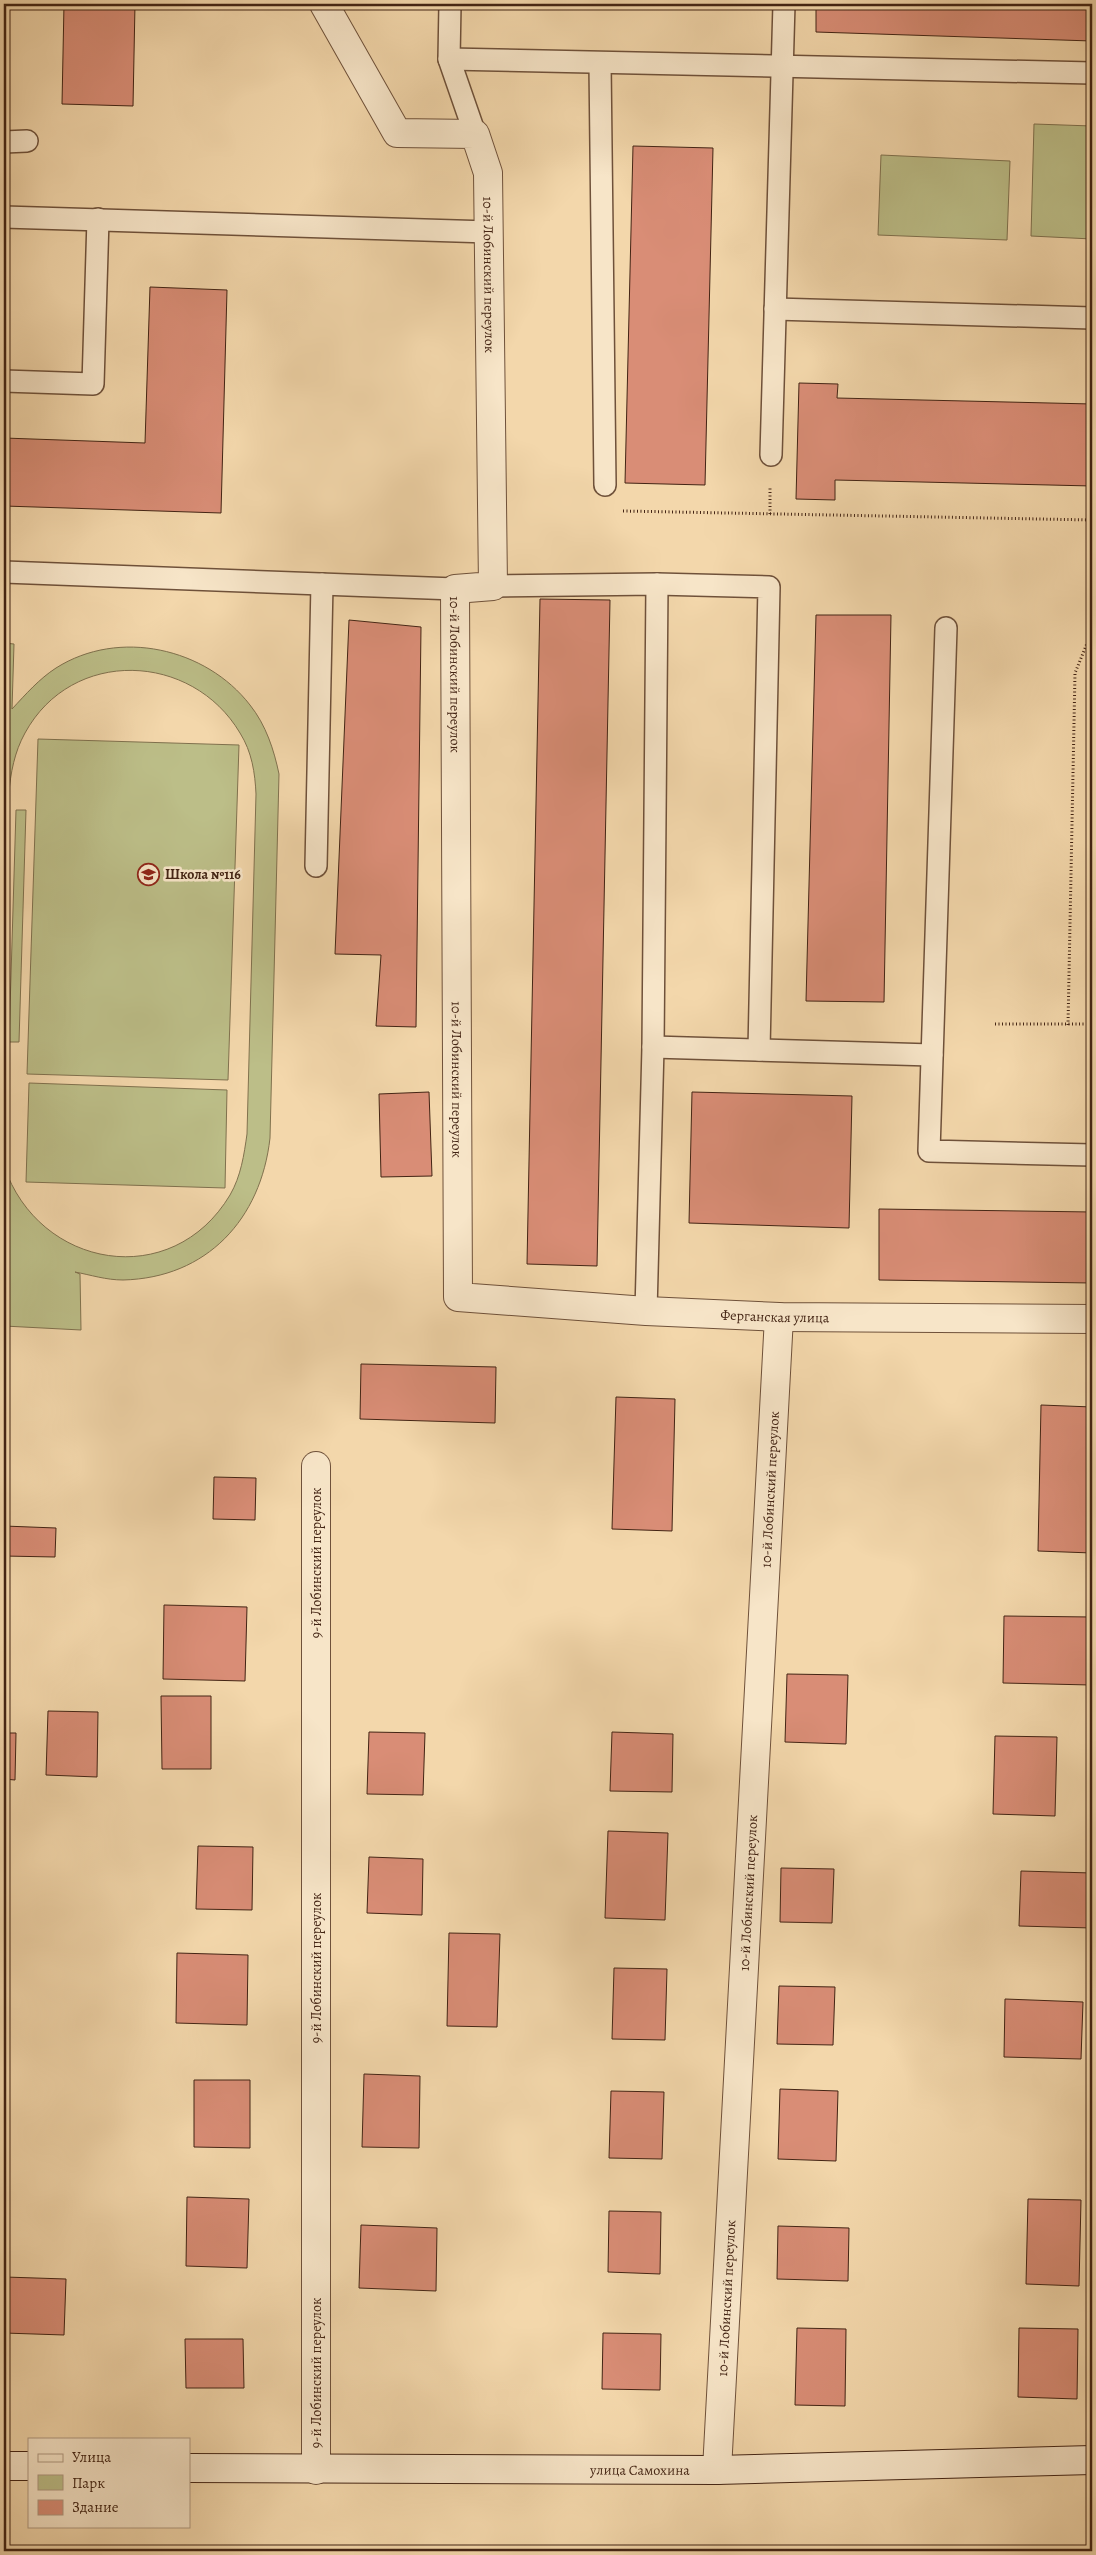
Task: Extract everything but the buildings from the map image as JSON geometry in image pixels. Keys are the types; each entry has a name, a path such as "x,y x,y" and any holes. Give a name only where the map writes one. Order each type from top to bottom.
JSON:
{"street":[{"path":"324,4 397,133 475,134"},
{"name":"10-й Лобинский переулок","path":"458,1297 455,589 493,586 488,173 475,134"},
{"name":"Ферганская улица","path":"458,1297 646,1311 779,1317 1092,1319"},
{"name":"10-й Лобинский переулок","path":"718,2470 779,1317"},
{"name":"9-й Лобинский переулок","path":"316,1466 316,2470"},
{"name":"улица Самохина","path":"190,2468 316,2470 718,2470 1092,2460"},
{"path":"4,2466 28,2466"}],"lane":[{"path":"450,4 449,59 475,134"},
{"path":"771,455 784,4"},
{"path":"449,59 1092,73"},
{"path":"600,63 605,485"},
{"path":"4,142 27,141"},
{"path":"4,216 489,232"},
{"path":"4,381 93,384 98,220"},
{"path":"776,308 1092,318"},
{"path":"4,572 455,589"},
{"path":"316,866 322,584"},
{"path":"493,586 657,584 769,587 758,1050"},
{"path":"646,1311 653,1047 657,584"},
{"path":"946,628 929,1151 1092,1154"},
{"path":"653,1047 932,1055"}],"path":[{"path":"605,485 605,510 1092,520"},
{"path":"1068,1024 1074,673 1088,642 1092,638"},
{"path":"996,1024 1092,1024"}],"green space":[{"path":"1034,124 1092,126 1092,239 1031,236"},
{"path":"881,155 1010,161 1007,240 878,235"},
{"path":"4,643 14,644 12,709 50,672 81,656 107,649 133,647 160,650 186,658 210,670 232,685 250,705 261,721 269,738 279,774 270,1138 265,1167 255,1194 242,1218 225,1239 204,1256 180,1268 153,1277 123,1280 75,1272 80,1274 81,1330 4,1326 4,1166 21,1201 46,1228 76,1246 108,1256 142,1256 175,1246 205,1226 230,1195 239,1173 247,1134 255,778 250,755 244,740 219,706 193,687 163,675 132,670 101,674 72,685 46,705 25,733 18,748 11,778 8,810 4,979"},
{"path":"38,739 239,745 228,1080 27,1074"},
{"path":"16,810 26,810 19,1042 9,1042"},
{"path":"29,1083 227,1090 225,1188 26,1182"}],"place":[{"name":"Школа №116","path":"149,874"}]}
